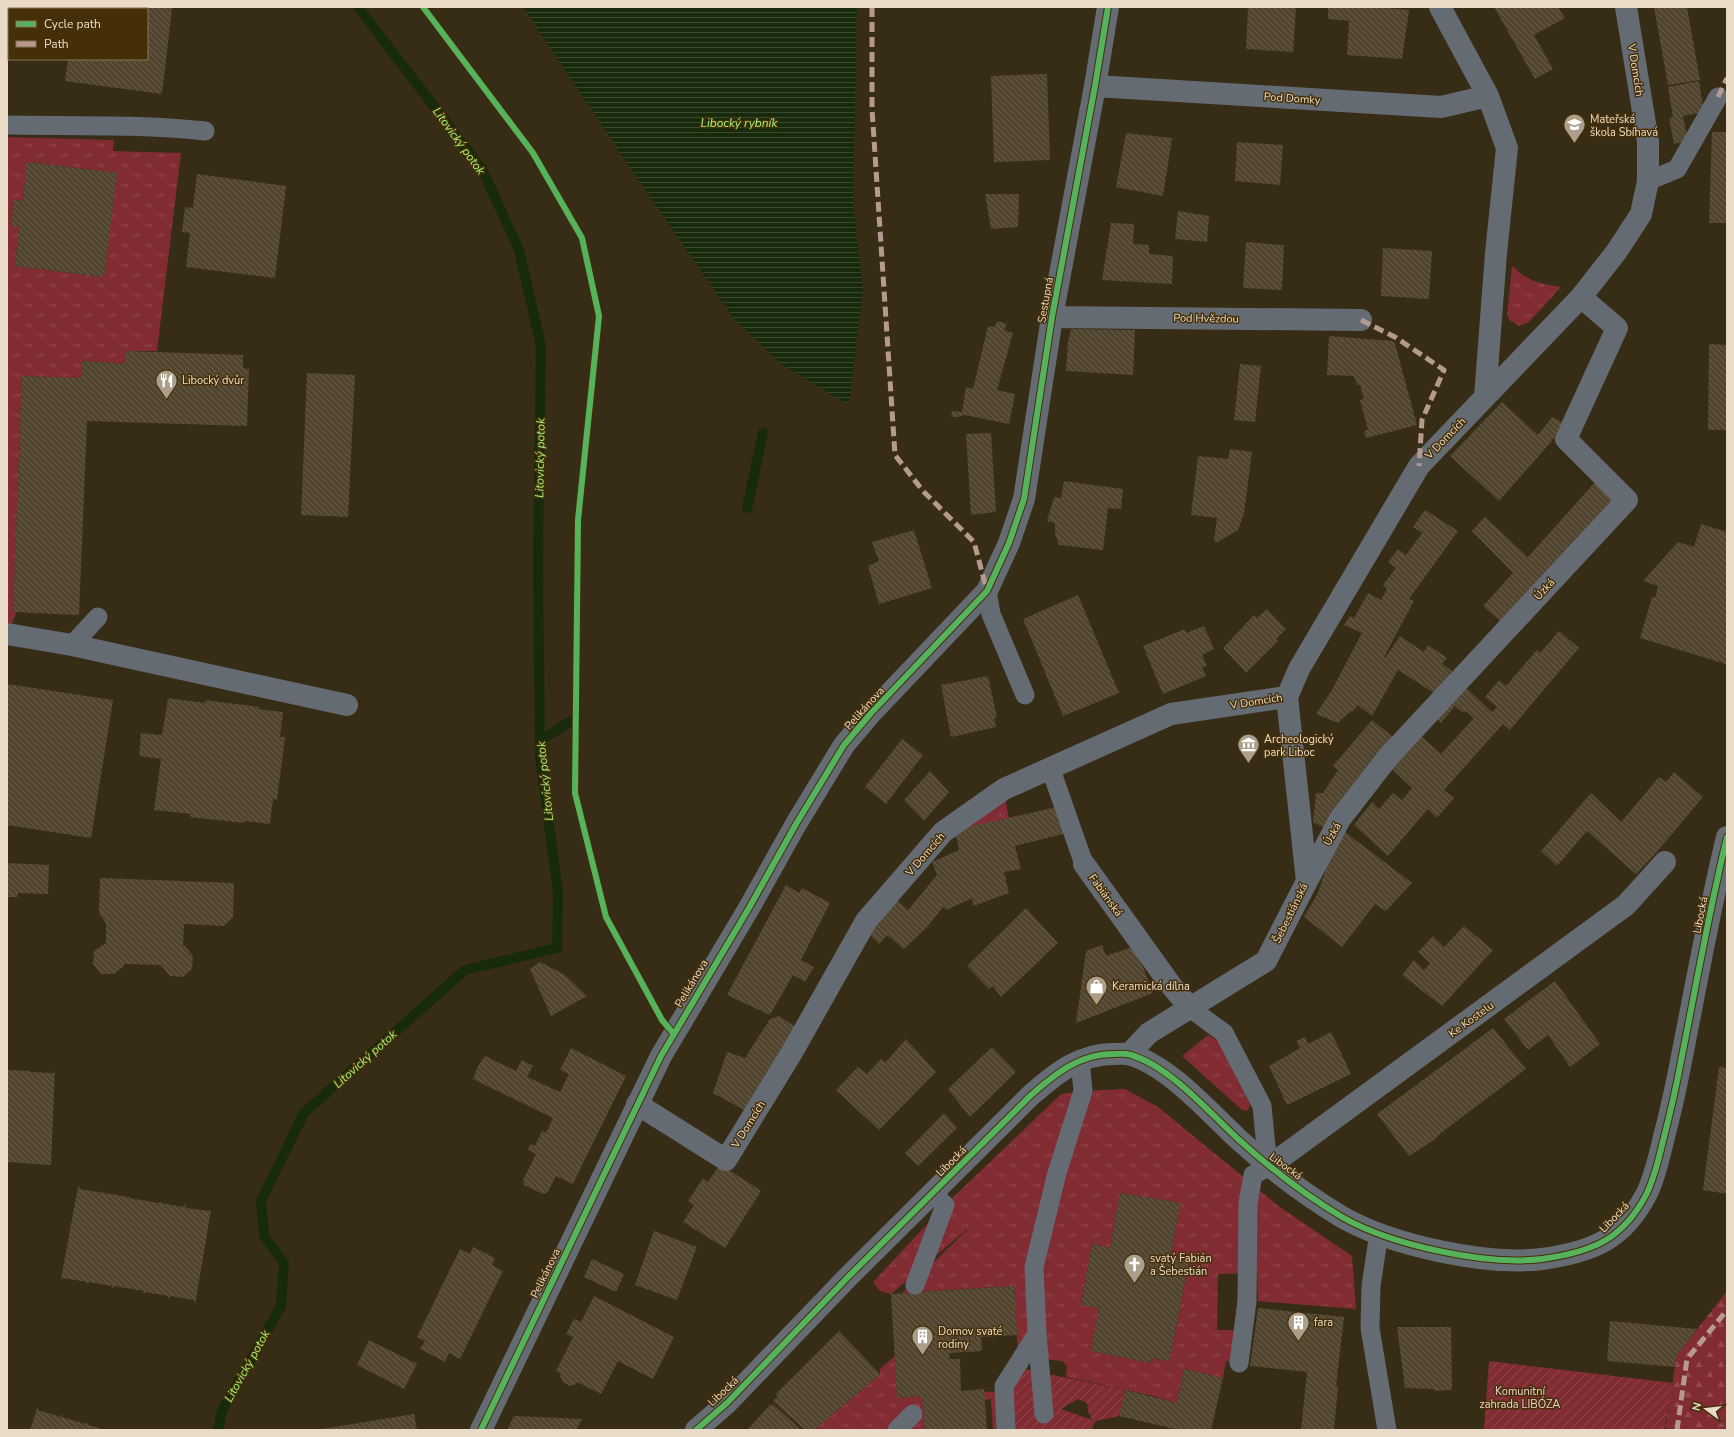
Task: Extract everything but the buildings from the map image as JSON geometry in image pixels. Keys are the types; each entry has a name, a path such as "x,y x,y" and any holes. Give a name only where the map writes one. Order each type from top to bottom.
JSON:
{"street":[{"name":"Sestupná","path":"986,591 1009,543 1024,499 1052,317 1095,86 1108,7"},
{"path":"1440,7 1488,96 1507,148 1496,253 1485,397"},
{"name":"V Domcích","path":"637,1104 726,1160 792,1054 866,921 942,832 1004,789 1170,714 1287,697 1299,669 1419,466 1582,297 1617,251 1641,214 1648,181 1648,142 1626,7"},
{"name":"Pod Domky","path":"1095,86 1441,107 1488,96"},
{"name":"Úzká","path":"1307,880 1340,818 1389,756 1627,500 1566,439 1617,328 1582,297"},
{"name":"Pod Hvězdou","path":"1052,317 1361,320"},
{"name":"Pelikánova","path":"481,1430 637,1104 673,1033 749,908 796,824 844,745 872,712 986,591"},
{"path":"7,634 72,645 347,704"},
{"name":"Šebestiánská","path":"1129,1054 1149,1033 1266,962 1307,880 1287,697"},
{"name":"Libocká","path":"696,1430 727,1402 849,1276 1030,1096 1057,1072 1080,1060 1107,1054 1129,1054 1161,1070 1184,1088 1268,1167 1344,1218 1379,1233 1405,1242 1444,1252 1477,1257 1532,1260 1582,1252 1601,1244 1618,1231 1630,1217 1647,1192 1659,1159 1673,1102 1727,837"},
{"name":"Ke Kostelu","path":"1268,1167 1626,905 1665,862"},
{"name":"Fabiánská","path":"1084,864 1170,984 1190,1008"}],"lane":[{"path":"1648,181 1677,169 1718,97"},
{"path":"7,125 107,126 182,129 205,132"},
{"path":"986,591 990,614 1025,695"},
{"path":"72,645 98,617"},
{"name":"Fabiánská","path":"1050,767 1084,864"},
{"path":"1190,1008 1224,1033 1262,1106 1268,1167 1252,1174 1248,1203 1247,1301 1239,1363"},
{"path":"1044,1414 1037,1334 1034,1267 1057,1173 1083,1090 1080,1060"},
{"path":"915,1285 945,1205 932,1193"},
{"path":"1379,1233 1371,1286 1370,1328 1386,1430"},
{"path":"1006,1430 1004,1386 1037,1334"},
{"path":"897,1430 912,1414"}],"green space":[{"path":"7,137 114,140 113,151 181,153 157,351 127,351 126,364 83,361 82,378 22,376 13,611 16,612 12,624 7,623","holes":["28,162 117,173 103,277 15,266 19,227 11,225 14,200 23,201"]},
{"path":"1512,266 1529,279 1561,287 1529,322 1519,326 1509,320 1507,314"},
{"path":"1005,798 1009,819 955,830"},
{"path":"1208,1035 1218,1041 1249,1102 1250,1106 1247,1111 1242,1110 1182,1056"},
{"path":"1125,1089 1158,1107 1280,1207 1352,1256 1356,1309 1258,1301 1257,1273 1218,1274 1217,1330 1238,1330 1232,1362 1226,1361 1223,1378 1184,1369 1177,1403 1149,1395 1066,1377 1067,1367 1063,1361 1018,1357 1014,1286 902,1293 973,1224 891,1294 880,1291 873,1282 945,1205 1061,1094 1083,1091","holes":["1120,1193 1180,1203 1170,1259 1189,1262 1169,1361 1151,1358 1150,1363 1091,1351 1099,1308 1081,1305 1092,1244 1110,1248"]},
{"path":"1727,1291 1727,1430 1665,1430 1677,1355"},
{"path":"895,1356 897,1398 922,1396 925,1430 814,1430 880,1374 880,1369"},
{"name":"Komunitní zahrada LIBÓZA","path":"1489,1361 1673,1383 1664,1430 1478,1430 1484,1429"},
{"path":"1024,1369 1125,1390 1119,1416 1096,1421 1091,1430 1010,1430 1008,1391","holes":["1078,1399 1087,1403 1088,1411 1092,1420 1061,1409"]},
{"path":"1008,1391 1010,1430 993,1430 991,1399 984,1400 984,1392"}],"water":[{"name":"Libocký rybník","path":"523,7 857,7 853,203 863,290 849,405 781,364 734,319 633,172"}],"waterway":[{"name":"Litovický potok","path":"218,1430 222,1411 281,1306 284,1263 264,1236 261,1201 304,1113 465,970 557,948 558,893 540,756 538,560 541,346 519,250 482,169 358,7"},
{"path":"747,508 763,433"},
{"path":"540,741 569,722"}],"marked path":[{"path":"872,7 872,109 895,455 923,491 974,542 987,591"},
{"path":"1718,97 1727,78"},
{"path":"1361,320 1395,337 1444,370 1422,420 1419,466"},
{"path":"1677,1430 1687,1359 1727,1310"}],"cycle path":[{"path":"423,7 533,153 582,238 599,316 578,520 575,793 606,917 662,1020 673,1033"},
{"path":"481,1430 661,1056 749,908 796,824 844,745 872,712 987,591 1009,543 1024,499 1052,317 1095,86 1108,7"},
{"path":"696,1430 727,1403 849,1276 1030,1096 1069,1066 1090,1057 1127,1054 1160,1069 1188,1091 1238,1139 1288,1181 1342,1217 1362,1227 1386,1236 1439,1251 1467,1256 1519,1260 1542,1259 1560,1256 1591,1247 1604,1241 1628,1222 1638,1209 1655,1174 1675,1091 1708,921 1727,837"}],"place":[{"name":"Mateřská škola Sbíhavá","path":"1574,144"},
{"name":"Libocký dvůr","path":"166,400"},
{"name":"Archeologický park Liboc","path":"1248,764"},
{"name":"Keramická dílna","path":"1097,1006"},
{"name":"svatý Fabián a Šebestián","path":"1135,1284"},
{"name":"fara","path":"1298,1342"},
{"name":"Domov svaté rodiny","path":"922,1356"}]}
